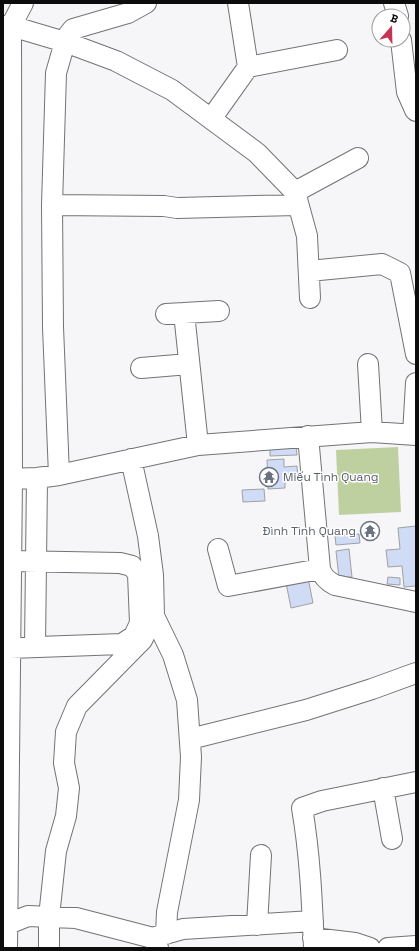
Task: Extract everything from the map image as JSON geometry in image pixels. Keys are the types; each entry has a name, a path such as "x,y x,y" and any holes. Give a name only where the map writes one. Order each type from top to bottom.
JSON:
{"street":[{"path":"6,948 5,926 11,561 7,479 7,26 24,3"},
{"path":"59,475 53,327 52,205 56,73 72,29 128,13 146,3"},
{"path":"238,3 248,68"},
{"path":"7,26 66,42 116,61 172,90 257,153 296,198 307,236 310,298"},
{"path":"402,48 407,92 414,110 416,111"},
{"path":"211,119 248,68 337,50"},
{"path":"52,205 164,206 177,208 296,198 358,158"},
{"path":"309,270 382,264 400,273 416,354"},
{"path":"198,445 189,364 175,313 219,311"},
{"path":"141,368 189,364"},
{"path":"368,364 372,432"},
{"path":"7,479 37,478 59,475 198,445 372,432 414,434 416,383"},
{"path":"308,436 320,569 322,575 335,585 416,602"},
{"path":"131,459 148,536 153,575 154,616 173,655 187,700 190,739 191,757 189,800 167,912 159,940"},
{"path":"35,647 37,478"},
{"path":"218,550 228,586 320,569"},
{"path":"10,648 122,644 134,636 140,623 138,574 132,566 120,563 11,561"},
{"path":"49,948 49,917 56,851 66,816 69,788 64,763 66,732 77,706 142,640 154,616"},
{"path":"190,739 306,710 416,673"},
{"path":"314,936 307,836 302,808 322,801 416,782"},
{"path":"383,788 392,839"},
{"path":"257,924 261,855"},
{"path":"5,926 28,916 76,918 159,940 183,929 257,924 354,943 370,948"},
{"path":"388,948 416,946"}],"green space":[{"path":"398,447 401,512 339,515 336,450"}],"building":[{"path":"296,446 297,455 270,456 270,447"},
{"path":"284,459 284,467 297,466 298,480 285,481 285,488 268,489 267,460"},
{"path":"264,489 265,501 243,502 242,490"},
{"path":"416,526 416,586 404,587 402,566 388,567 386,550 400,549 398,528"},
{"path":"359,534 360,543 336,545 335,536"},
{"path":"349,549 352,577 339,578 336,551"},
{"path":"388,577 400,578 400,585 387,584"},
{"path":"308,578 313,603 291,608 286,583"}],"place":[{"name":"Miếu Tình Quang","path":"269,477"},
{"name":"Đình Tình Quang","path":"370,531"}]}
